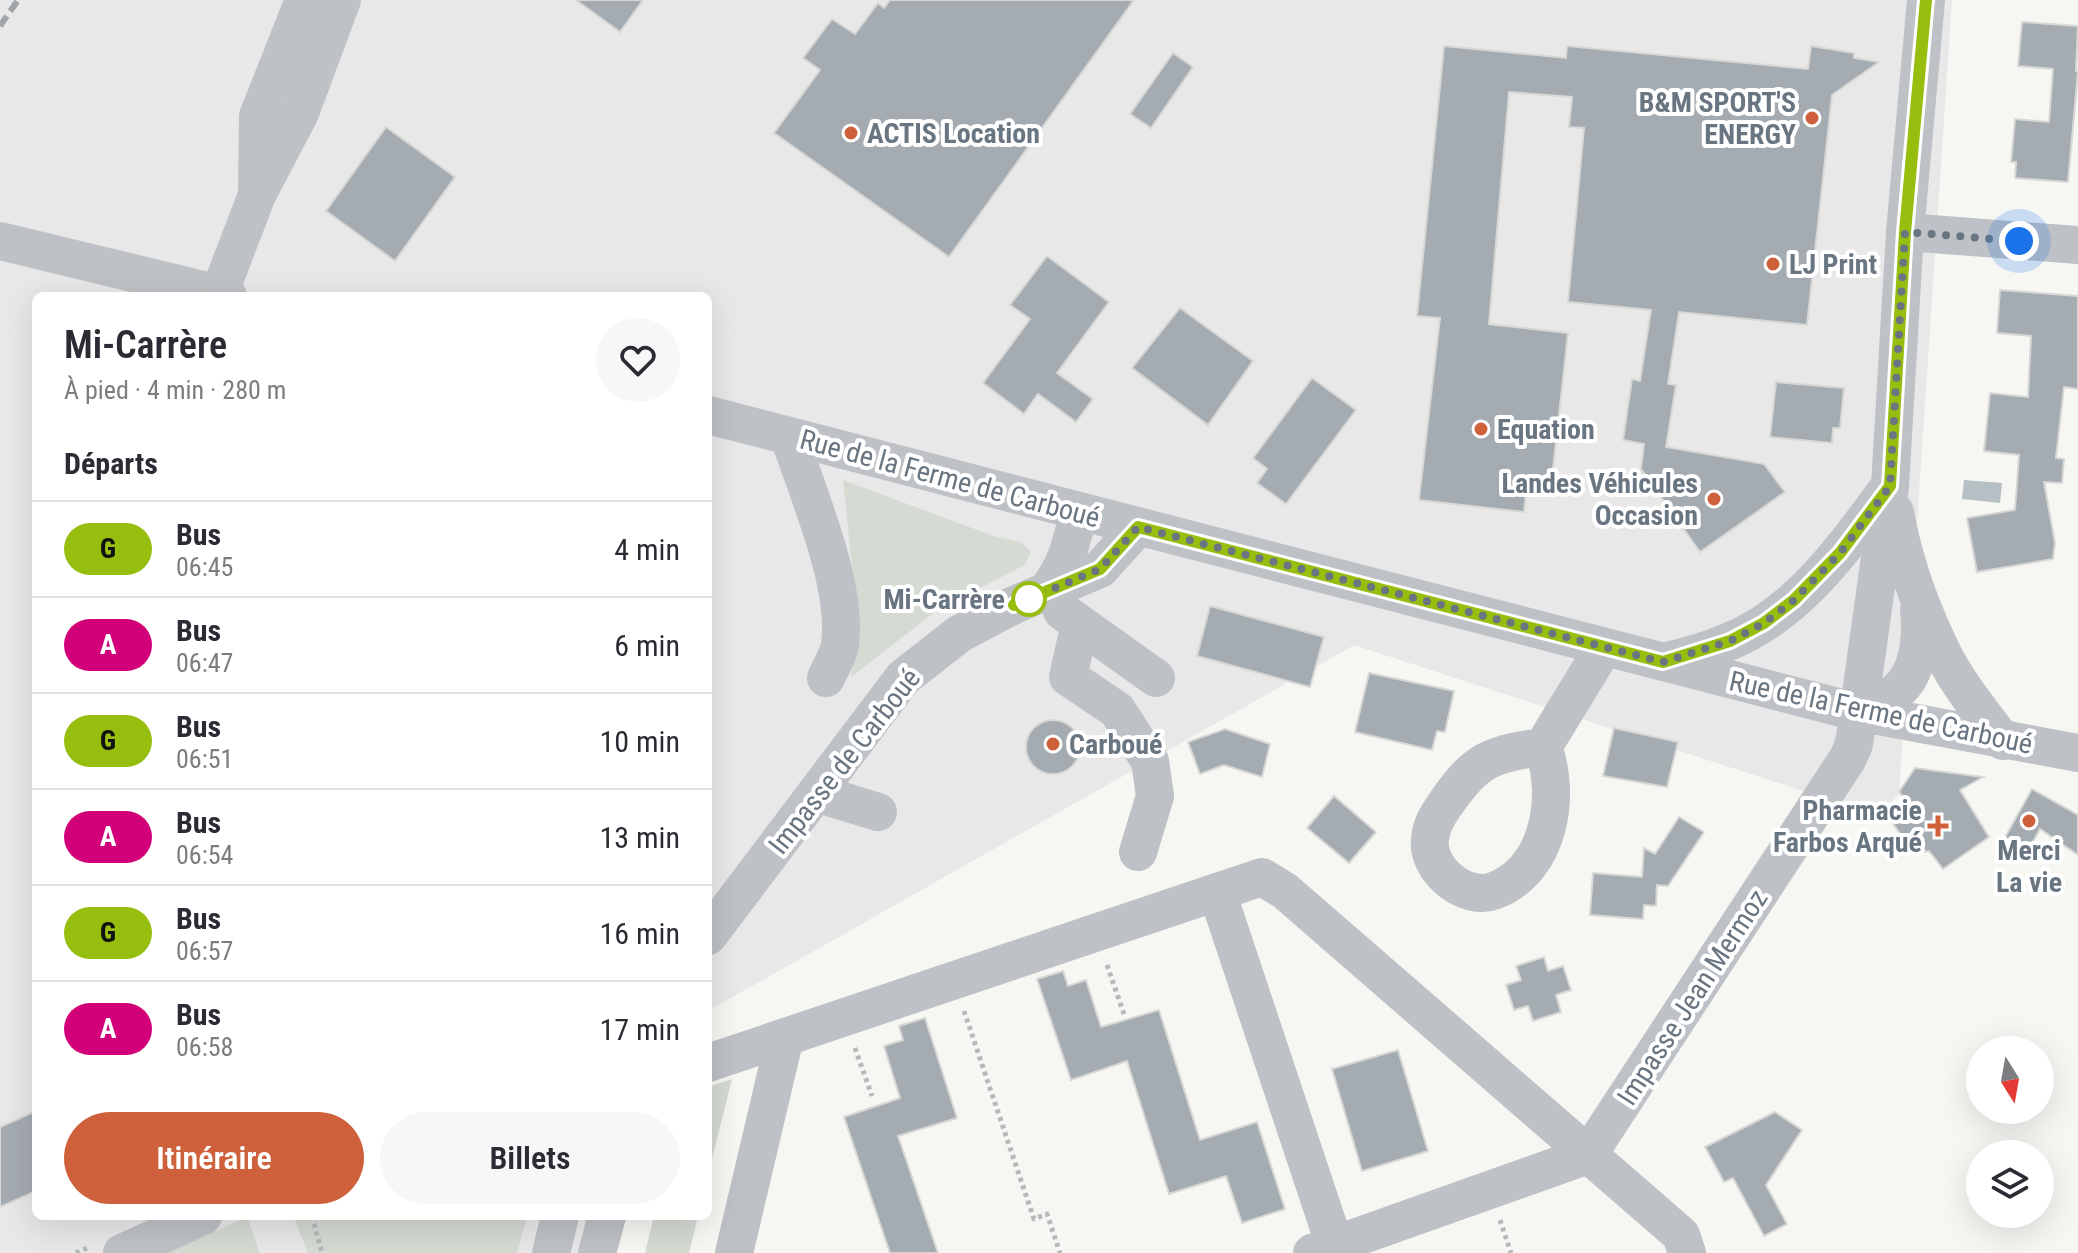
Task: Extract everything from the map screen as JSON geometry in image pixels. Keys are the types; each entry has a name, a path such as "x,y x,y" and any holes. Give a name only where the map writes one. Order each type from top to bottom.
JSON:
{"street":[{"path":"257,195 258,116 304,0"},
{"path":"225,292 257,195 300,113 342,0"},
{"path":"1926,0 1905,232 1890,486 1900,543 1940,650 2003,741"},
{"path":"1905,232 2078,245"},
{"path":"0,241 212,292"},
{"name":"Rue de la Ferme de Carboué","path":"712,416 1857,712 2078,753"},
{"path":"789,436 829,558 840,603 840,646 826,678"},
{"path":"1663,662 1730,641 1764,623 1794,600 1840,553 1890,486"},
{"name":"Impasse Jean Mermoz","path":"1588,1155 1848,758 1854,744 1890,486"},
{"path":"1079,512 1062,572 1043,593 1080,624 1156,678"},
{"name":"Impasse de Carboué","path":"712,931 903,678 959,634 1014,605 1100,569 1138,527"},
{"path":"1857,712 1897,692 1915,666 1921,624 1917,591"},
{"path":"1080,624 1068,677 1117,710 1150,761 1155,796 1138,852"},
{"path":"1543,747 1604,647"},
{"path":"816,793 878,812"},
{"path":"712,1062 1262,877 1285,891 1681,1235 1687,1253"},
{"path":"1217,892 1324,1249 1588,1155"},
{"path":"734,1253 785,1037"},
{"path":"122,1253 194,1220"},
{"path":"551,1253 559,1220"},
{"path":"597,1253 606,1220"}],"path":[{"path":"1096,932 1125,1017"},
{"path":"953,980 1034,1219 1047,1214 1060,1253"},
{"path":"844,1016 872,1096"},
{"path":"313,1220 322,1253"}],"shaded area":[{"path":"0,0 1952,0 1899,792 1883,817 1354,645 712,1009 712,292 32,292 32,1220 588,1220 579,1253 0,1253"},
{"path":"843,480 996,537 1021,542 1031,552 1025,565 940,608 851,677 857,614"},
{"path":"1964,480 2002,483 2000,503 1962,499"},
{"path":"732,1079 712,1159 712,1086"},
{"path":"240,1220 248,1220 260,1253 166,1253"},
{"path":"295,1220 526,1220 517,1253 308,1253"},
{"path":"653,1220 697,1220 689,1253 645,1253"}],"building":[{"path":"576,0 643,0 620,32"},
{"path":"890,0 1134,0 949,257 774,133 820,70 803,58 832,19 855,34 878,3 884,8"},
{"path":"2022,22 2078,26 2078,71 2068,182 2015,178 2016,162 2011,162 2015,119 2049,122 2053,69 2018,66"},
{"path":"1444,46 1566,58 1567,46 1808,69 1811,46 1854,53 1854,58 1879,62 1832,95 1807,325 1679,312 1668,384 1676,385 1666,447 1764,464 1785,492 1700,552 1641,469 1644,444 1623,440 1632,379 1640,381 1651,310 1568,302 1584,128 1569,127 1572,97 1509,92 1489,324 1568,333 1552,478 1528,475 1524,512 1419,500 1440,318 1417,316"},
{"path":"1173,53 1193,67 1151,128 1130,114"},
{"path":"386,127 455,177 395,261 326,211"},
{"path":"1047,256 1109,302 1057,373 1093,399 1076,422 1038,394 1024,414 983,383 1030,319 1010,305"},
{"path":"2000,290 2078,296 2078,389 2064,387 2056,458 2064,459 2062,483 2044,482 2055,543 2053,559 1977,572 1967,518 2015,510 2019,455 1984,451 1990,393 2028,397 2031,336 1997,333"},
{"path":"1180,308 1253,361 1208,425 1132,368"},
{"path":"1312,378 1356,410 1286,504 1257,483 1267,469 1253,458"},
{"path":"1776,382 1844,388 1840,428 1833,428 1832,443 1770,437"},
{"path":"1210,606 1324,637 1310,687 1197,656"},
{"path":"1369,673 1454,691 1445,732 1437,731 1432,750 1355,732"},
{"name":"Carboué","path":"1053,720 1072,728 1080,747 1072,766 1053,774 1034,766 1026,747 1034,728"},
{"path":"1614,728 1678,742 1667,787 1603,776"},
{"path":"1225,729 1270,744 1262,777 1224,765 1200,774 1188,742"},
{"path":"1915,768 1983,777 1960,790 1989,837 1943,869 1929,851 1914,853 1886,814 1904,798 1899,792"},
{"path":"2032,789 2078,815 2078,855 2040,829 2022,861 1999,848"},
{"path":"1334,796 1376,832 1349,863 1307,828"},
{"path":"1679,817 1704,832 1668,886 1657,885 1656,906 1644,905 1643,919 1590,915 1593,873 1642,877 1644,848 1655,854"},
{"path":"1544,957 1548,971 1563,966 1571,990 1556,995 1561,1012 1533,1021 1528,1006 1514,1010 1506,985 1521,980 1516,966"},
{"path":"1063,971 1068,986 1086,980 1101,1027 1159,1010 1200,1140 1257,1122 1285,1209 1242,1223 1226,1176 1169,1194 1127,1061 1071,1080 1037,979"},
{"path":"925,1018 957,1118 898,1136 938,1253 890,1253 844,1117 900,1098 884,1046 903,1040 899,1026"},
{"path":"1398,1050 1428,1151 1362,1171 1332,1069"},
{"path":"1775,1112 1802,1130 1766,1185 1787,1224 1764,1236 1733,1178 1724,1182 1705,1147"},
{"path":"32,1113 32,1193 0,1207 0,1127"}],"railway":[{"path":"0,26 18,0"}],"bus line":[{"name":"G","path":"1014,605 1100,569 1138,527 1663,662 1730,641 1764,623 1820,575 1890,486 1905,232 1926,0"}],"place":[{"name":"B&M SPORT'S ENERGY","path":"1812,118"},
{"name":"ACTIS Location","path":"851,133"},
{"name":"LJ Print","path":"1773,264"},
{"name":"Equation","path":"1481,429"},
{"name":"Landes Véhicules Occasion","path":"1714,499"},
{"name":"Mi-Carrère","path":"1029,599"},
{"name":"Carboué","path":"1053,744"},
{"name":"Merci La vie","path":"2029,821"},
{"name":"Pharmacie Farbos Arqué","path":"1938,826"}],"route":[{"path":"1029,599 1100,569 1138,527 1663,662 1698,653 1764,623 1794,600 1840,553 1890,486 1905,232 2019,241"}]}
